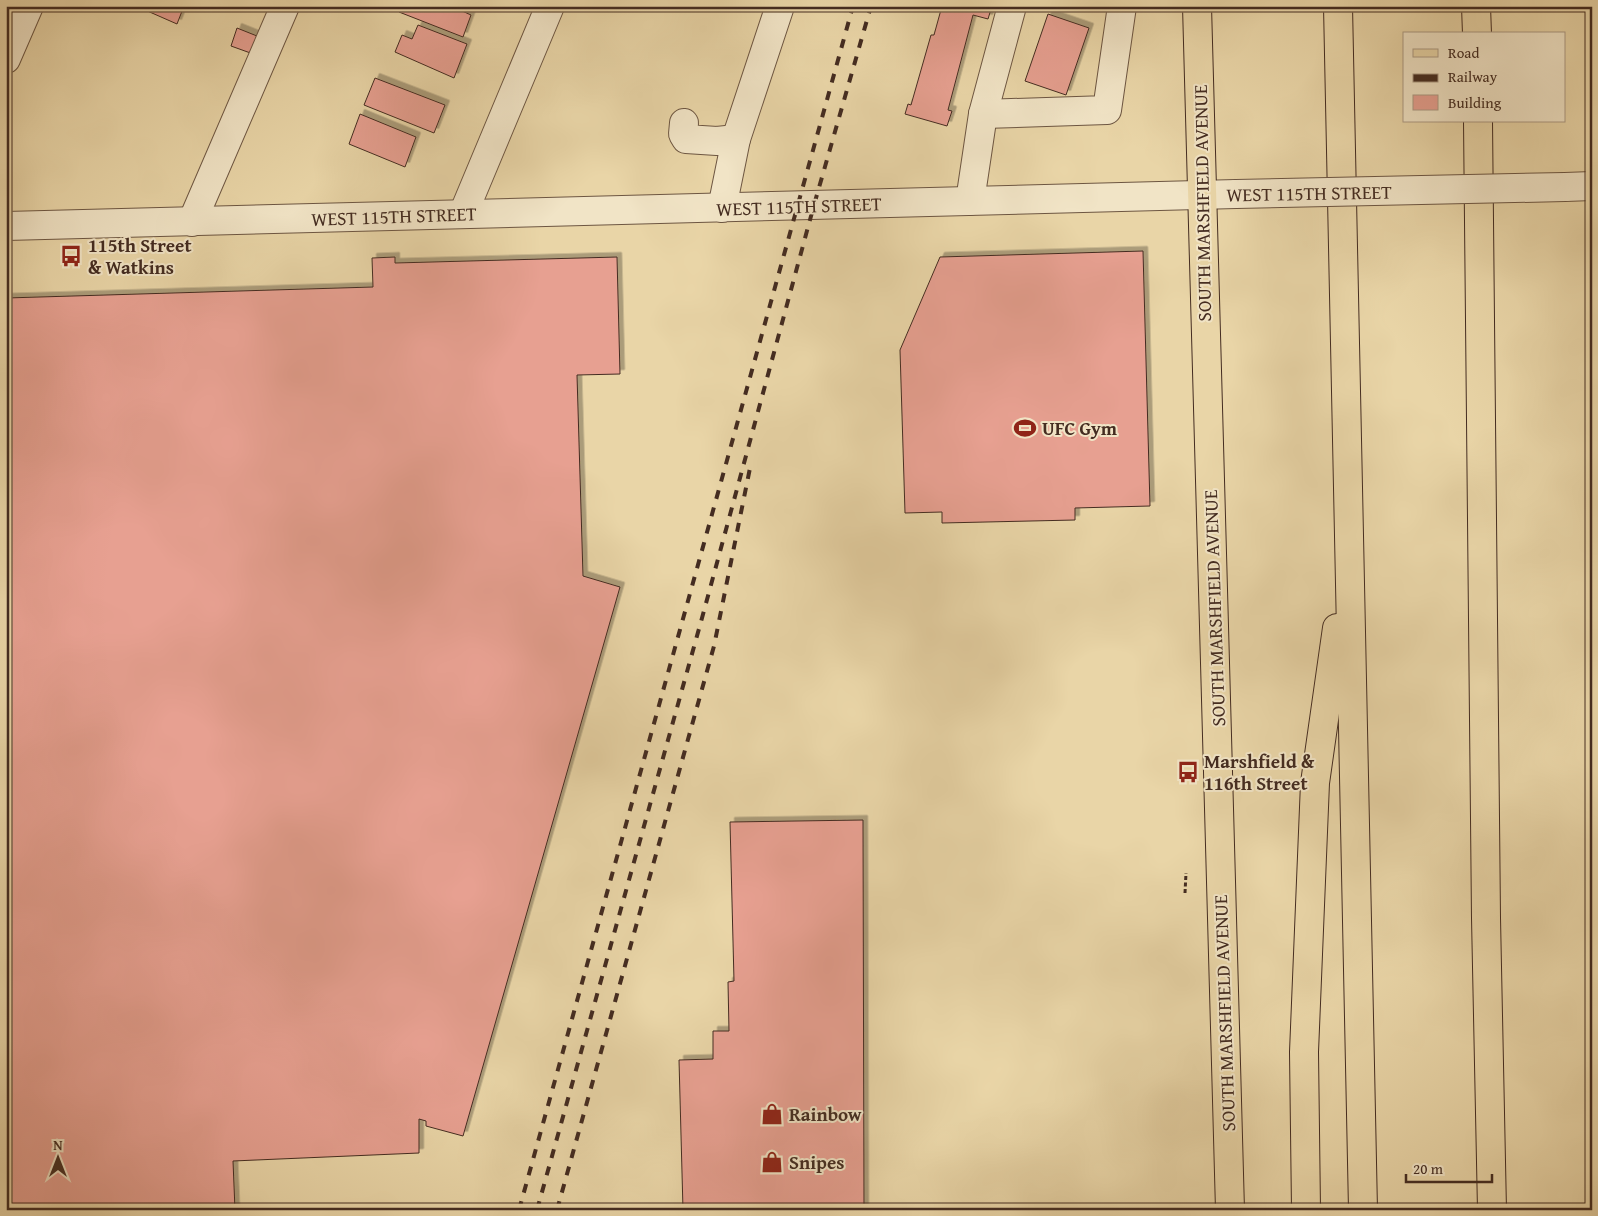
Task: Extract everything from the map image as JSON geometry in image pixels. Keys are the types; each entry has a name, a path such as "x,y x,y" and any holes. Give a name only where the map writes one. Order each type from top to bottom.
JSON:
{"main road":[{"name":"SOUTH MARSHFIELD AVENUE","path":"1198,6 1230,1210"},
{"path":"1338,6 1363,1210"},
{"path":"1476,6 1477,32"},
{"path":"1478,122 1486,918 1492,1210"},
{"path":"1306,1210 1304,1052 1315,783 1348,547"},
{"path":"1486,918 1504,1102 1508,1210"}],"street":[{"path":"6,59 29,6"},
{"path":"192,222 285,6"},
{"path":"462,214 550,6"},
{"path":"722,208 736,139 780,6"},
{"path":"970,201 983,114 1012,6"},
{"path":"983,114 1107,110 1122,6"},
{"path":"684,123 683,134 686,139 717,141 736,139"},
{"name":"WEST 115TH STREET","path":"6,226 1592,186"}],"path":[{"path":"1185,893 1186,874"}],"building":[{"path":"136,6 184,6 177,24"},
{"path":"401,6 451,6 471,15 463,37 399,12"},
{"path":"942,6 992,6 988,19 973,15 948,110 952,111 947,126 905,114 908,104 911,105 931,35 934,35"},
{"path":"1048,14 1089,28 1066,95 1025,81"},
{"path":"418,25 467,44 454,78 395,52 402,35 412,39"},
{"path":"237,28 262,38 256,55 231,46"},
{"path":"375,78 445,105 434,133 364,105"},
{"path":"360,114 416,137 405,167 349,144"},
{"name":"UFC Gym","path":"1143,251 1150,506 1075,508 1075,520 942,523 942,512 905,513 900,350 940,257"},
{"path":"395,257 395,263 617,257 620,374 577,375 583,576 620,587 463,1136 426,1126 426,1121 419,1119 419,1153 233,1161 235,1210 6,1210 6,298 373,287 372,258"},
{"path":"863,820 864,1210 683,1210 679,1060 713,1059 713,1031 729,1031 728,982 734,981 730,822"}],"railway":[{"path":"519,1210 853,6"},
{"path":"537,1210 702,618 814,205 871,6"},
{"path":"557,1210 714,646 750,468"}],"place":[{"name":"115th Street & Watkins","path":"71,256"},
{"name":"UFC Gym","path":"1025,428"},
{"name":"Marshfield & 116th Street","path":"1188,772"},
{"name":"Rainbow","path":"772,1114"},
{"name":"Snipes","path":"772,1162"}]}
